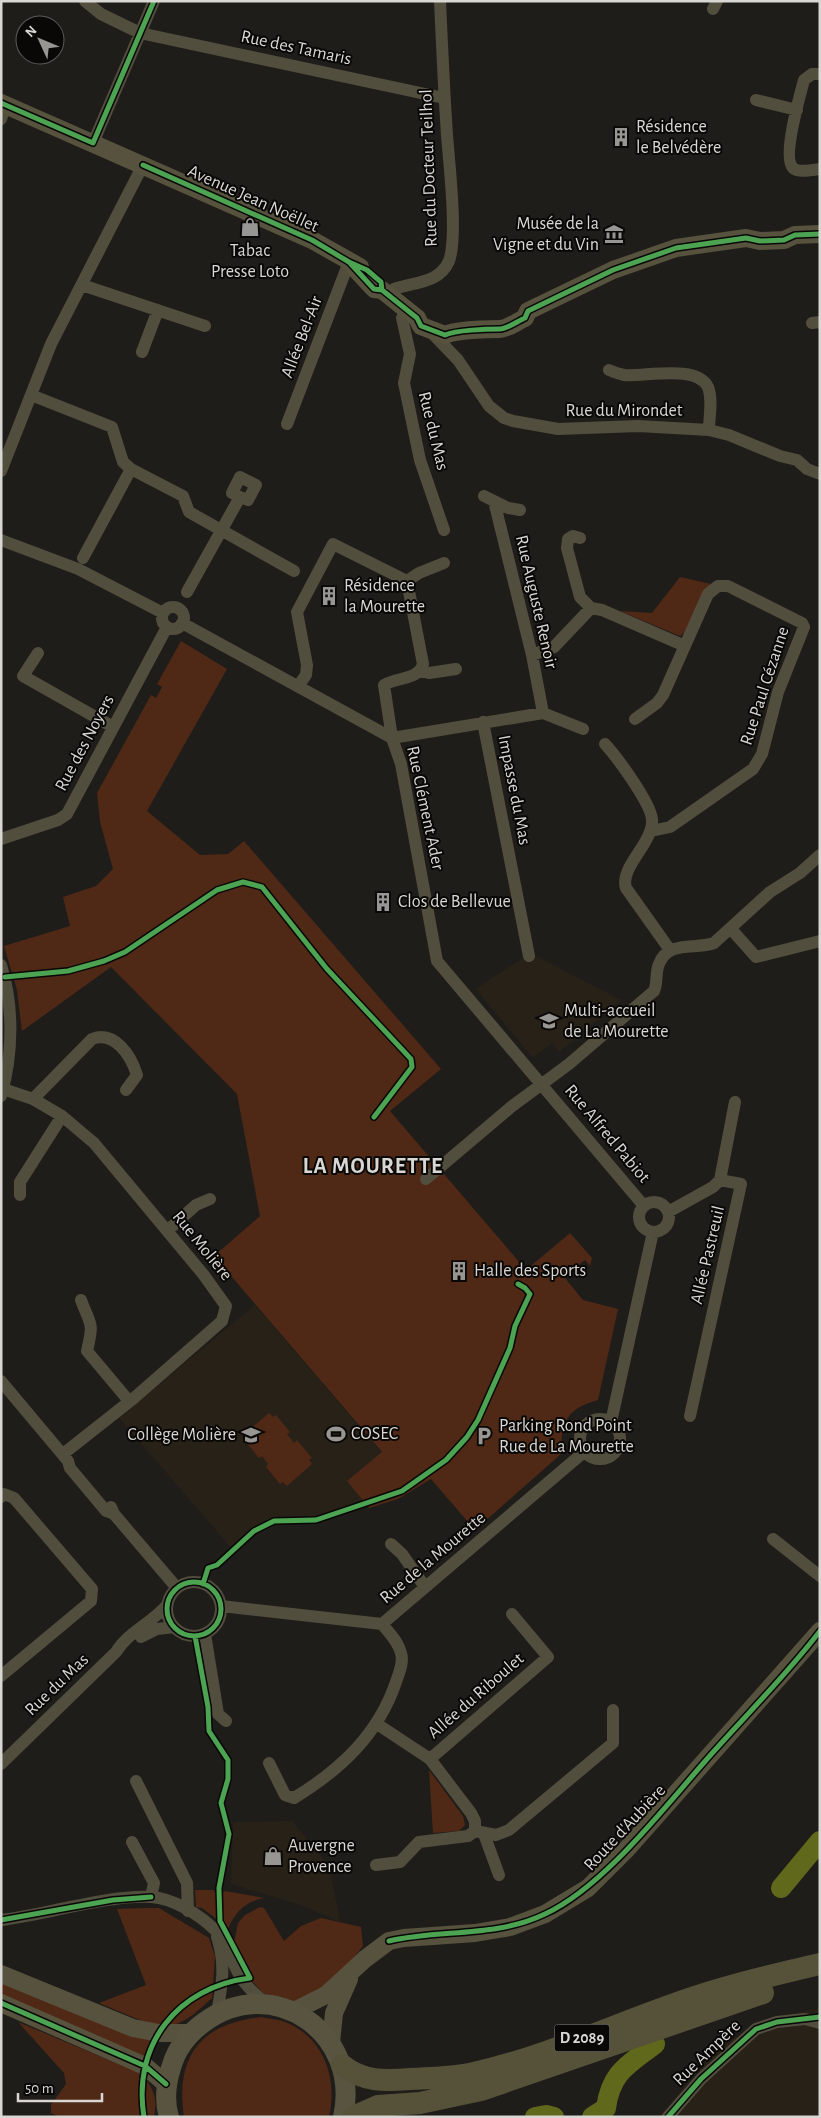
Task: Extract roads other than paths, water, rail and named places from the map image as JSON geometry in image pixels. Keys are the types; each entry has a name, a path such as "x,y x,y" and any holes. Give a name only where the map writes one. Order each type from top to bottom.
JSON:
{"highway":[{"name":"D 2089","path":"342,2065 360,2077 379,2080 434,2078 473,2073 526,2059 693,1997 820,1964"},
{"name":"D 2089","path":"353,2117 378,2106 420,2103 481,2090 702,2012 777,1988 820,1979"}],"main road":[{"name":"Avenue Jean Noëllet","path":"3,109 96,136 143,165 312,240 348,262 374,289 386,293 418,319 449,326 452,332 472,332 491,328 498,320 521,309 528,311 642,258 676,248 746,238 760,242 784,240 795,235 820,234"},
{"name":"Route d'Aubière","path":"294,2011 326,1995 352,1974 364,1959 389,1941 404,1938 474,1933 510,1927 545,1914 588,1888 626,1850 820,1631"},
{"path":"1,1974 133,2028 159,2033 189,2033"},
{"name":"Route d'Aubière","path":"331,2043 334,2013 352,1974"},
{"path":"1,2003 145,2066 166,2084"},
{"path":"166,2115 166,2084 174,2057 189,2033 217,2012 241,2005 266,2004 294,2011 315,2024 331,2043 342,2065 346,2084 343,2117"}],"street":[{"name":"Rue des Tamaris","path":"85,1 101,14 140,33 444,98"},
{"path":"96,136 154,1"},
{"name":"Rue du Docteur Teilhol","path":"386,293 394,289 424,282 437,275 448,262 451,247 452,199 444,98 440,1"},
{"path":"820,74 812,74 804,80 790,144 790,164 798,171 820,170"},
{"path":"756,100 797,110"},
{"path":"1,471 51,344 143,165"},
{"name":"Allée Bel-Air","path":"288,424 348,262"},
{"path":"82,285 205,326"},
{"path":"142,352 158,310"},
{"name":"Rue du Mas","path":"418,319 402,318 410,354 404,383 420,460 444,530"},
{"name":"Rue du Mirondet","path":"418,319 452,353 489,406 504,418 513,422 558,429 638,426 709,430 729,435 780,456 791,458 807,469 820,474"},
{"path":"452,332 450,344 452,353"},
{"path":"609,370 624,375 685,374 698,377 707,386 710,400 709,430"},
{"path":"30,395 112,427 123,462 131,469 183,496 190,512 294,571"},
{"path":"84,558 131,469"},
{"path":"187,592 240,497 232,493 240,477 248,480"},
{"name":"Rue Auguste Renoir","path":"520,510 508,508 489,499 532,655 543,713"},
{"path":"574,538 567,548 580,597 591,608 602,610 685,646"},
{"path":"1,540 78,569 163,613"},
{"path":"298,686 306,675 307,665 297,612 333,544 407,581"},
{"path":"407,581 419,573 444,563"},
{"path":"407,581 423,664 422,671"},
{"name":"Rue Paul Cézanne","path":"635,719 657,703 663,696 708,594 718,586 728,586 802,623 804,627 778,692 762,754 753,769 670,828 651,831"},
{"path":"170,607 179,609 183,614 182,623 176,628 167,627 162,620 163,613 170,607"},
{"path":"532,655 554,647 591,608"},
{"name":"Rue Clément Ader","path":"182,623 392,738 401,764 437,961 542,1085"},
{"name":"Rue des Noyers","path":"1,839 64,817 167,627"},
{"path":"38,653 23,676 113,727"},
{"path":"392,738 384,685 422,671 429,673 456,669"},
{"path":"483,722 543,713 583,729"},
{"name":"Impasse du Mas","path":"392,738 483,722 529,956"},
{"path":"605,744 645,803 652,817 651,831 625,877 624,883 670,950"},
{"path":"426,1180 511,1107 542,1085 654,991 659,964 670,950 685,946 704,947 714,943 770,892 800,873 820,855"},
{"path":"731,929 756,957 820,941"},
{"path":"1,965 5,977 10,1036 2,1093"},
{"path":"33,1099 92,1039 102,1035 112,1039 132,1060 137,1075 126,1090"},
{"name":"Rue Alfred Pabiot","path":"542,1085 644,1206"},
{"name":"Rue Molière","path":"2,1093 33,1099 62,1116 94,1143 221,1296 226,1306 226,1313 222,1321 66,1458"},
{"path":"720,1180 735,1102"},
{"path":"20,1195 20,1182 62,1116"},
{"name":"Allée Pastreuil","path":"668,1212 713,1187 720,1180 742,1184 690,1416"},
{"path":"167,1231 196,1205 210,1199"},
{"path":"657,1203 668,1212 666,1226 653,1232 645,1229 640,1222 640,1214 644,1206 657,1203"},
{"path":"611,1422 653,1232"},
{"path":"81,1300 91,1320 92,1328 87,1351 129,1401"},
{"path":"1,1381 66,1458 75,1464 111,1507 114,1514 177,1588"},
{"path":"599,1419 611,1422 615,1426 620,1438 616,1450 603,1459 593,1458 584,1452 580,1436 584,1426 599,1419"},
{"name":"Rue de la Mourette","path":"221,1606 382,1624 584,1452"},
{"path":"1,1497 4,1494 14,1498 92,1589 91,1601 1,1676"},
{"path":"773,1539 820,1576"},
{"path":"391,1544 402,1554 425,1587"},
{"path":"189,1582 203,1584 215,1592 221,1606 219,1619 211,1630 205,1634 189,1636 174,1628 168,1618 167,1605 177,1588 189,1582"},
{"name":"Rue du Mas","path":"1,1764 116,1652 121,1643 153,1621 167,1605"},
{"name":"Allée du Riboulet","path":"430,1759 548,1657 512,1614"},
{"path":"270,1763 285,1795 294,1798 331,1773 353,1753 377,1724 392,1692 401,1665 402,1654 396,1642 382,1624"},
{"name":"Rue du Mas","path":"116,1652 126,1649 149,1632 157,1629 174,1628"},
{"path":"205,1634 218,1714 226,1721"},
{"path":"376,1865 400,1862 419,1842 480,1833 496,1835 509,1830 613,1743 613,1710"},
{"path":"377,1724 430,1759 471,1813 498,1875"},
{"path":"136,1781 186,1883 188,1911"},
{"path":"132,1842 154,1883 152,1897"},
{"path":"1,1920 113,1900 152,1897 176,1904 215,1930 228,1946 242,1979 266,2004"},
{"path":"215,1930 221,1948 223,1983 217,2012"},
{"name":"Rue Ampère","path":"668,2117 701,2079 756,2030 777,2022 805,2018 820,2023"}],"waterway":[{"path":"781,1888 820,1841"},
{"path":"592,2117 606,2108 612,2086 622,2070 655,2044"},
{"path":"535,2117 546,2115 554,2117"}],"place":[{"name":"Résidence le Belvédère","path":"621,137"},
{"name":"Tabac Presse Loto","path":"250,227"},
{"name":"Musée de la Vigne et du Vin","path":"614,234"},
{"name":"Résidence la Mourette","path":"329,596"},
{"name":"Clos de Bellevue","path":"383,902"},
{"name":"Multi-accueil de La Mourette","path":"549,1021"},
{"name":"Halle des Sports","path":"459,1271"},
{"name":"COSEC","path":"336,1434"},
{"name":"Collège Molière","path":"251,1435"},
{"name":"Parking Rond Point Rue de La Mourette","path":"484,1436"},
{"name":"Auvergne Provence","path":"273,1856"}],"district":[{"name":"LA MOURETTE","path":"373,1166"}]}
